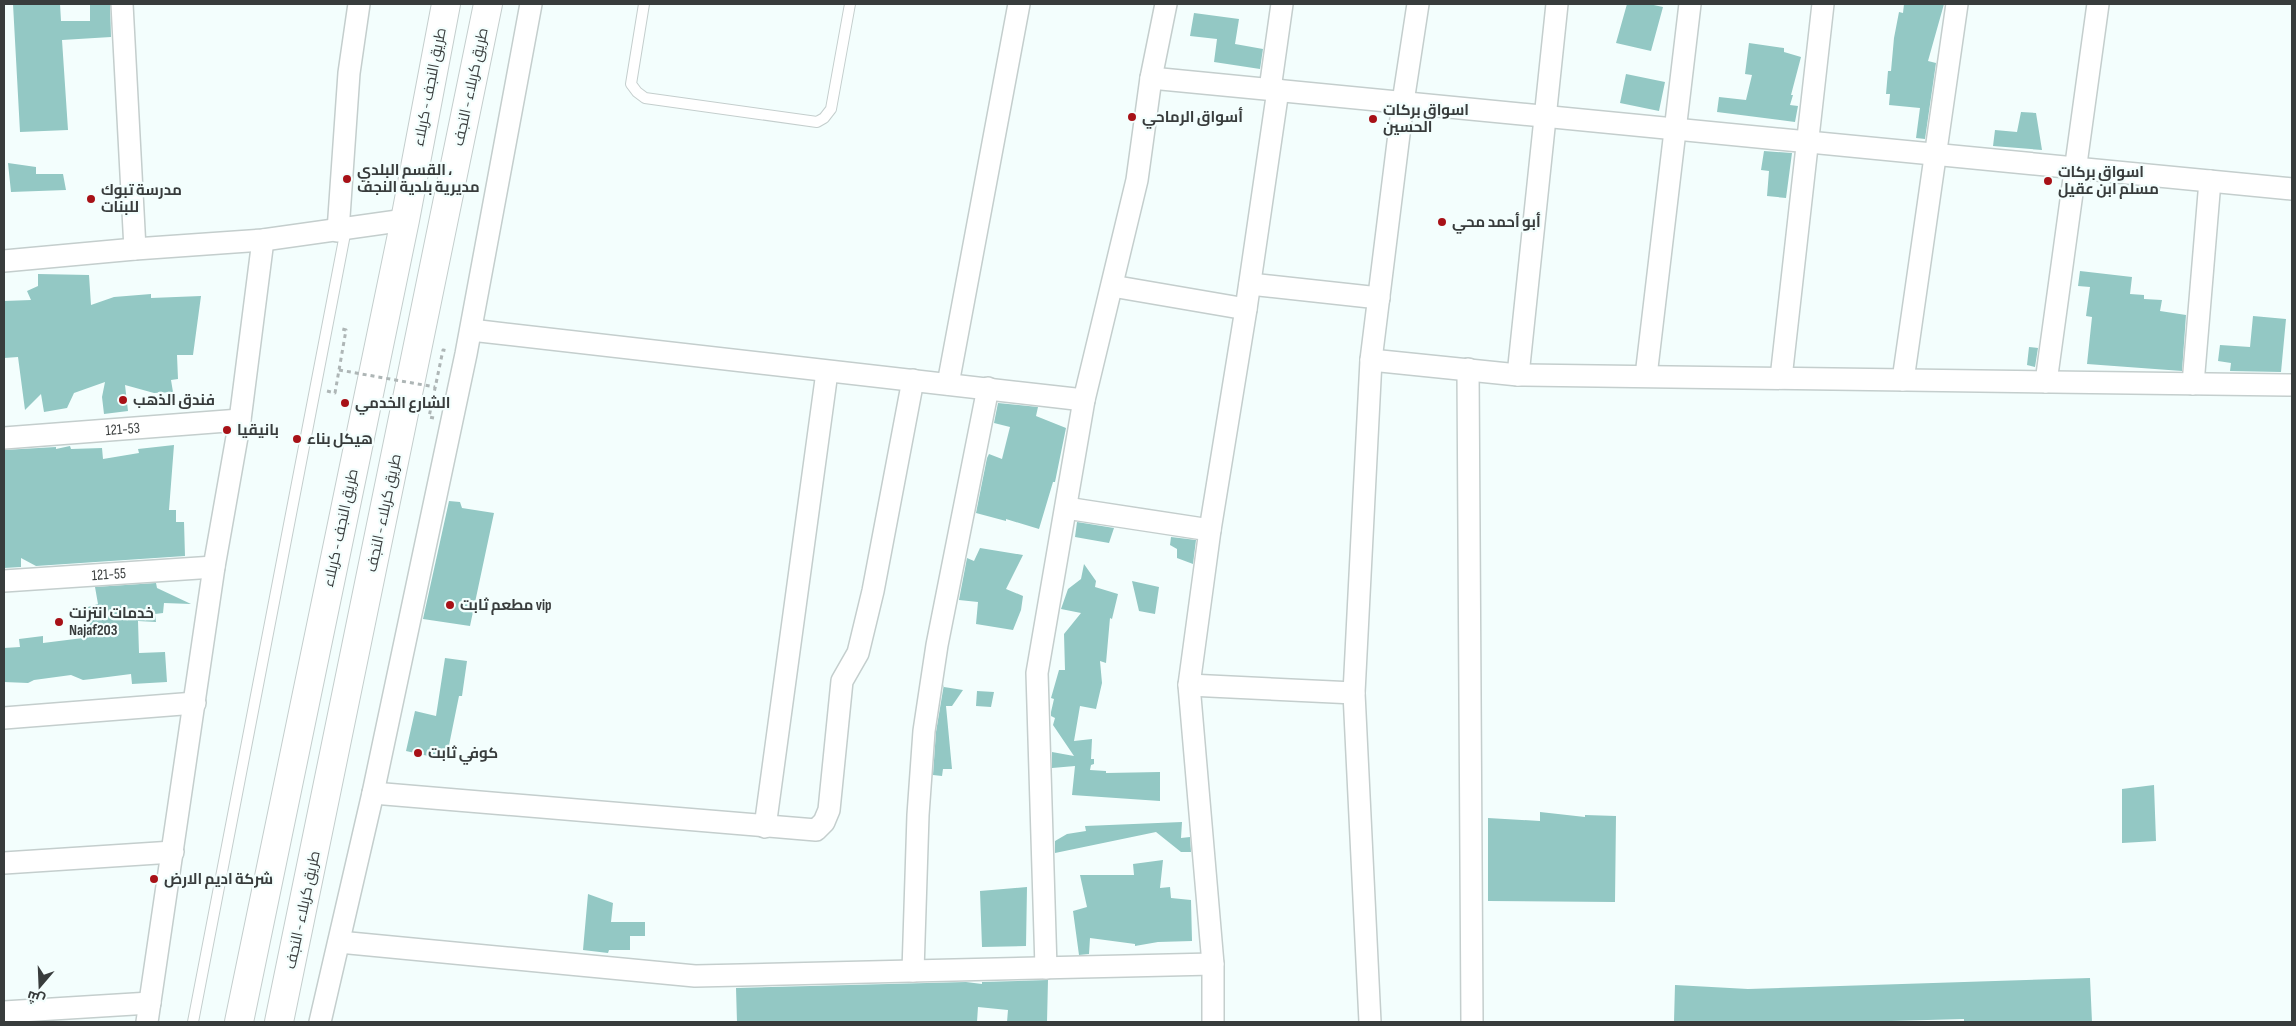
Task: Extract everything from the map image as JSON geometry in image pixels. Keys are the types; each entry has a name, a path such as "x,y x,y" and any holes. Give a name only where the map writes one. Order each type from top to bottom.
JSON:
{"highway":[{"name":"طريق النجف - کربلاء","path":"239,1022 405,220 446,4"},
{"name":"طريق کربلاء - النجف","path":"279,1022 488,4"}],"street":[{"path":"122,4 135,249"},
{"path":"342,230 349,73 359,4"},
{"path":"320,1022 373,793 471,330 531,4"},
{"path":"948,384 1019,4"},
{"path":"1046,968 1037,673 1084,400 1137,180 1151,78 1166,4"},
{"path":"1213,1022 1213,964 1189,685 1210,530 1250,284 1274,90 1282,4"},
{"path":"1370,1022 1354,694 1371,360 1403,102 1418,4"},
{"path":"1518,375 1557,4"},
{"path":"1646,376 1690,4"},
{"path":"1781,378 1823,4"},
{"path":"1903,380 1957,4"},
{"path":"2046,382 2098,4"},
{"path":"1151,78 2292,189"},
{"path":"2193,384 2210,181"},
{"path":"4,261 263,240 405,220"},
{"path":"4,1012 148,1013 214,567 240,420 263,240"},
{"path":"1250,284 1379,298"},
{"path":"1112,286 1246,309"},
{"path":"471,330 1084,400"},
{"path":"1371,360 1518,375 2292,385"},
{"path":"1468,369 1472,1022"},
{"path":"765,827 827,372"},
{"path":"373,793 816,830 824,822 828,810 842,681 858,653 873,591 913,380"},
{"path":"913,971 918,815 924,731 937,645 988,388"},
{"name":"121-53","path":"4,438 240,420"},
{"path":"1066,508 1210,530"},
{"name":"121-55","path":"4,581 214,567"},
{"path":"1189,685 1354,694"},
{"path":"4,718 195,703"},
{"path":"4,863 173,852"},
{"path":"340,942 695,976 1213,964"}],"lane":[{"path":"644,4 630,84 645,98 817,122 824,118 831,109 850,4"},
{"path":"193,1022 317,389 342,230"}],"path":[{"path":"317,389 335,393 346,330 328,326"},
{"path":"339,370 435,387"}],"building":[{"path":"13,4 60,4 61,21 90,21 90,4 110,4 111,37 62,40 68,130 20,132"},
{"path":"1627,4 1649,4 1663,7 1651,51 1616,43"},
{"path":"1904,4 1944,4 1928,61 1936,63 1925,139 1916,138 1920,108 1889,105 1890,94 1886,94 1888,71 1891,71 1899,12 1903,13"},
{"path":"1194,13 1239,19 1235,44 1263,49 1260,69 1214,62 1217,39 1190,36"},
{"path":"1749,43 1784,48 1784,52 1801,57 1790,105 1798,106 1795,122 1717,112 1719,97 1746,100 1752,75 1745,74"},
{"path":"1626,74 1665,82 1659,111 1620,103"},
{"path":"2021,112 2036,113 2042,150 1993,146 1995,130 2017,132"},
{"path":"1764,151 1792,153 1786,198 1767,196 1769,171 1761,170"},
{"path":"8,163 36,167 36,174 63,174 66,190 11,192"},
{"path":"2080,271 2132,277 2130,294 2144,295 2144,299 2162,300 2160,311 2186,315 2182,371 2087,364 2092,317 2086,316 2090,287 2078,286"},
{"path":"38,274 89,275 91,305 114,297 151,294 151,298 201,296 193,355 177,355 178,379 171,380 173,392 154,393 125,385 128,411 104,414 102,397 105,382 74,393 67,408 44,412 41,394 25,410 18,357 4,358 4,301 31,300 27,291 38,286"},
{"path":"2253,316 2286,319 2281,372 2230,371 2231,363 2218,361 2220,345 2250,347"},
{"path":"2029,347 2038,348 2035,367 2027,365"},
{"path":"998,403 1038,407 1036,416 1066,428 1055,482 1053,482 1039,529 1006,519 1006,521 976,513 987,458 989,454 1002,459 1010,427 994,423"},
{"path":"174,445 169,510 176,510 176,522 184,522 185,556 36,566 21,558 21,567 4,568 4,450 56,447 56,449 70,446 71,449 102,448 103,459 139,453 138,449"},
{"path":"449,501 460,502 462,508 494,513 470,626 423,619"},
{"path":"1077,522 1114,528 1109,543 1075,537"},
{"path":"1171,537 1196,540 1193,564 1177,558 1177,549 1170,545"},
{"path":"980,548 1023,555 1006,589 1023,596 1021,610 1013,630 976,624 978,602 959,600 967,558 974,561"},
{"path":"1084,564 1096,581 1095,587 1118,594 1112,619 1110,618 1106,663 1100,661 1102,683 1096,709 1080,706 1074,741 1092,739 1091,759 1094,759 1094,764 1091,765 1090,770 1106,771 1106,773 1160,772 1160,801 1072,795 1075,766 1052,768 1052,752 1074,756 1053,725 1055,718 1051,716 1051,712 1054,699 1051,698 1059,670 1065,670 1064,634 1081,613 1061,609 1068,589 1081,579"},
{"path":"1132,581 1159,587 1155,614 1139,611"},
{"path":"156,583 157,588 191,604 164,603 163,613 155,614 156,622 138,621 139,653 165,652 167,682 132,684 131,674 83,680 71,675 34,680 28,683 4,682 4,648 20,647 19,639 43,636 43,643 91,637 88,607 98,604 95,587"},
{"path":"445,658 467,661 462,696 459,696 446,760 406,751 415,711 436,716"},
{"path":"944,684 944,687 963,690 952,706 946,706 952,769 943,769 942,776 933,775 936,732"},
{"path":"977,691 994,692 991,707 976,706"},
{"path":"2154,785 2156,841 2122,843 2122,789"},
{"path":"1540,812 1585,817 1585,815 1616,816 1615,902 1488,901 1488,818 1540,821"},
{"path":"1182,822 1181,838 1190,837 1191,852 1181,852 1156,832 1055,853 1055,841 1067,834 1086,831 1085,826"},
{"path":"1163,860 1160,888 1170,887 1171,898 1191,900 1192,941 1158,942 1135,946 1135,944 1090,938 1089,954 1079,955 1073,911 1087,907 1080,875 1134,875 1133,864"},
{"path":"1027,887 1026,946 982,947 980,891"},
{"path":"588,894 613,903 611,922 645,922 645,936 630,936 630,950 609,950 608,953 583,950"},
{"path":"2090,978 2092,1022 1964,1022 1964,1019 1855,1022 1674,1022 1675,985 1748,989"},
{"path":"1048,980 1047,1022 1007,1022 1008,1010 978,1007 977,1022 737,1022 736,988 966,982 982,984 982,982"}],"place":[{"name":"أسواق الرماحي","path":"1132,117"},
{"name":"اسواق بركات الحسين","path":"1373,119"},
{"name":"القسم البلدي ، مديرية بلدية النجف","path":"347,179"},
{"name":"اسواق بركات مسلم ابن عقيل","path":"2048,181"},
{"name":"مدرسة تبوك للبنات","path":"91,199"},
{"name":"أبو أحمد محي","path":"1442,222"},
{"name":"فندق الذهب","path":"123,400"},
{"name":"الشارع الخدمي","path":"345,403"},
{"name":"بانيقيا","path":"227,430"},
{"name":"هيكل بناء","path":"297,439"},
{"name":"مطعم ثابت vip","path":"450,605"},
{"name":"خدمات انترنت Najaf203","path":"59,622"},
{"name":"كوفي ثابت","path":"418,753"},
{"name":"شركة اديم الارض","path":"154,879"}]}
